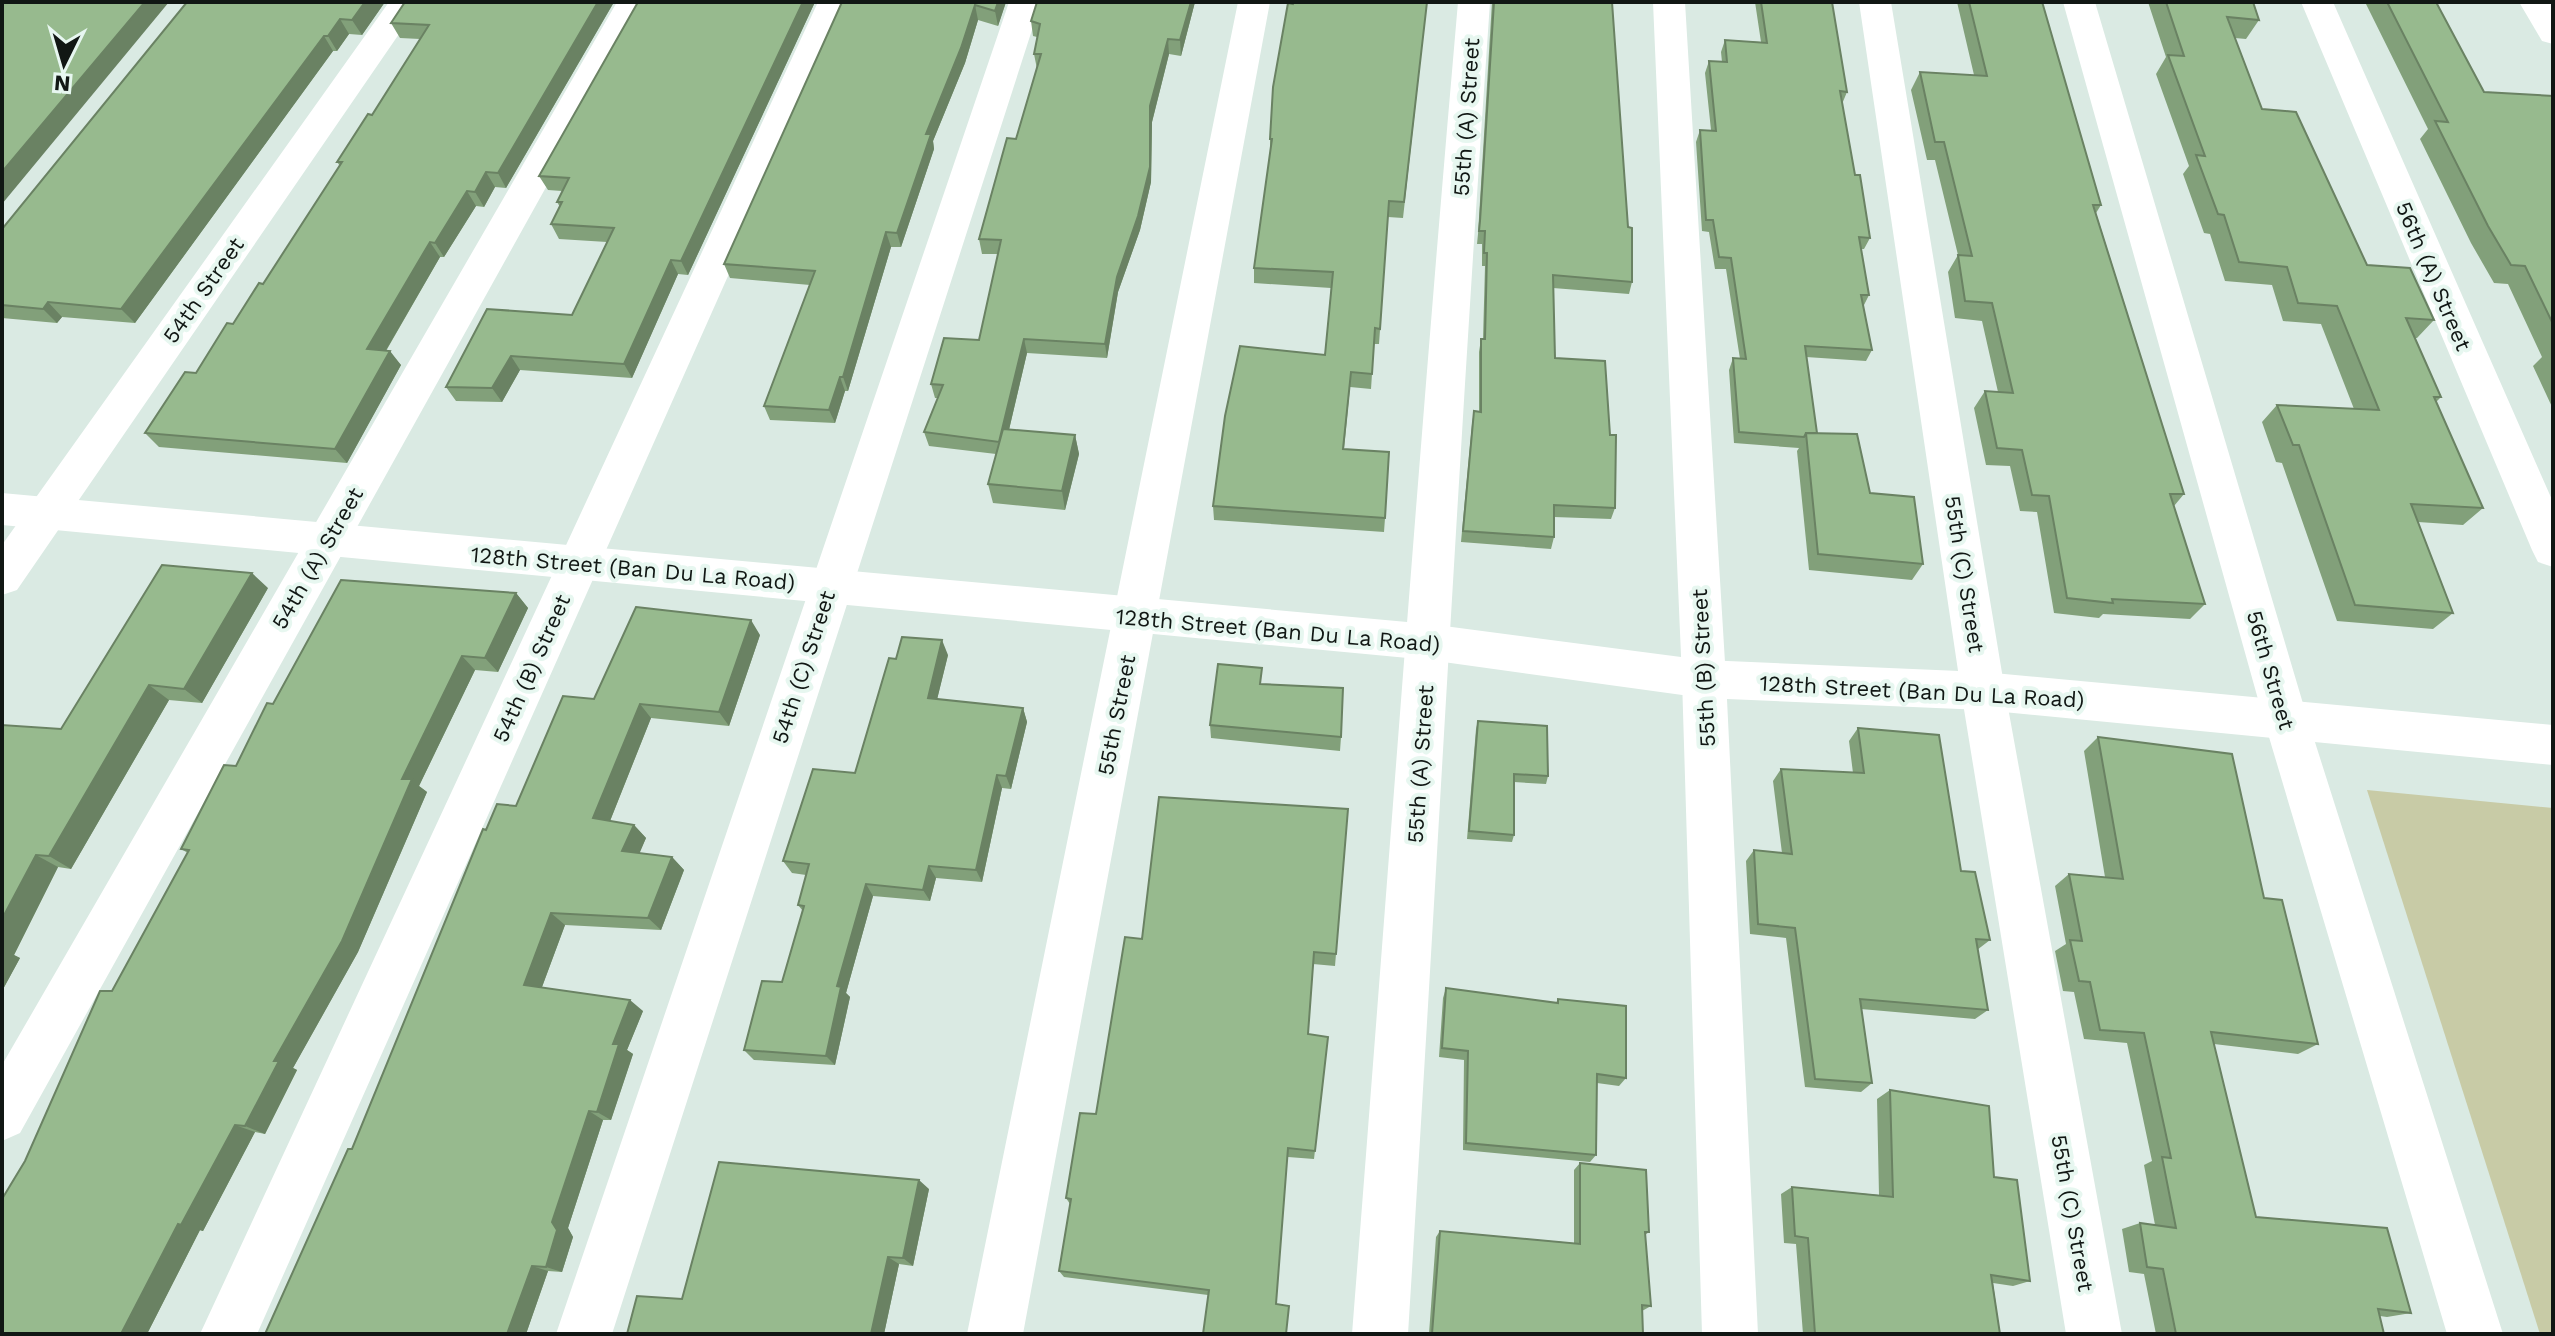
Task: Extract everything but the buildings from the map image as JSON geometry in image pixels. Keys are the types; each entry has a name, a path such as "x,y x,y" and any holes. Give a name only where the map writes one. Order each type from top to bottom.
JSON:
{"street":[{"name":"54th Street","path":"2,578 405,2"},
{"name":"54th (A) Street","path":"2,1115 633,2"},
{"name":"54th (B) Street","path":"228,1334 834,2"},
{"name":"54th (C) Street","path":"584,1334 1025,2"},
{"name":"55th Street","path":"995,1334 1254,2"},
{"name":"55th (A) Street","path":"1380,1334 1429,642 1443,396 1474,2"},
{"name":"55th (B) Street","path":"1669,2 1704,679 1730,1334"},
{"name":"55th (C) Street","path":"1875,2 1983,691 2094,1334"},
{"name":"56th Street","path":"2079,2 2285,717 2475,1334"},
{"name":"56th (A) Street","path":"2317,2 2553,550"},
{"path":"2535,2 2553,34"},
{"name":"128th Street (Ban Du La Road)","path":"2,509 1429,642 1704,679 1983,691 2285,717 2553,745"}],"green space":[{"path":"2367,790 2553,808 2553,1334 2540,1334"}]}
